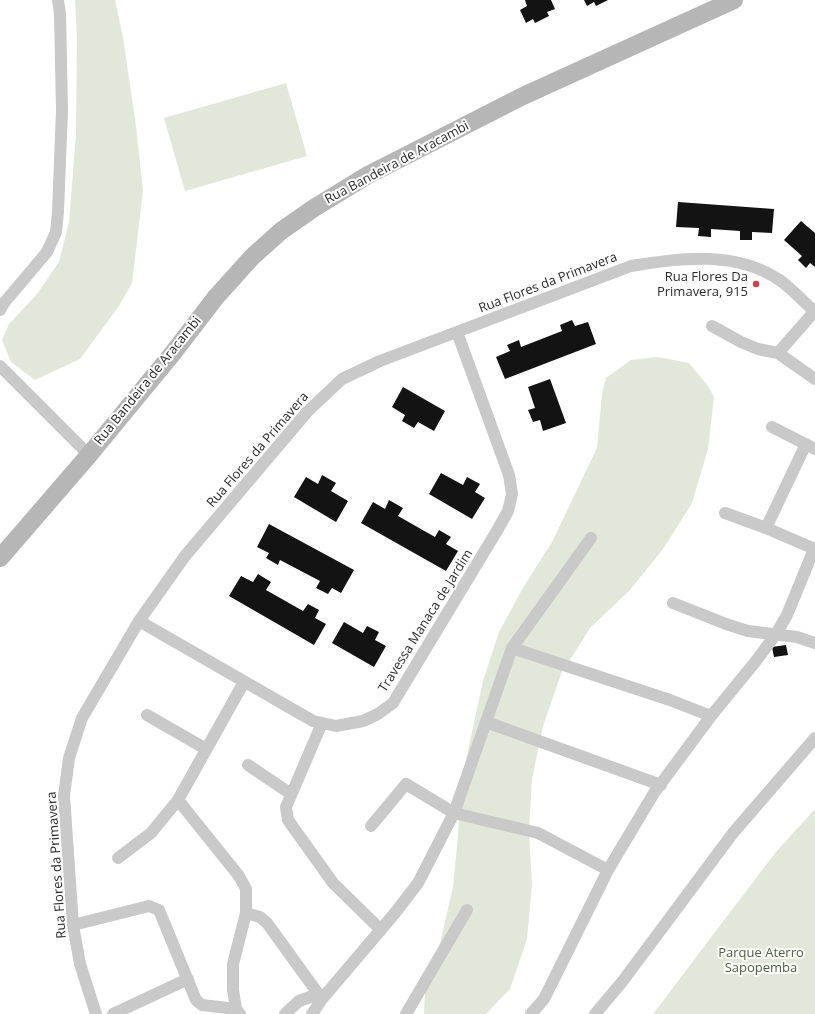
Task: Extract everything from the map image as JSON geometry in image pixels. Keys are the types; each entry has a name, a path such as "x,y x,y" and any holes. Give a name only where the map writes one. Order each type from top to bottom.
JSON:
{"main road":[{"name":"Rua Bandeira de Aracambi","path":"0,558 89,455 173,353 216,297 252,257 281,231 314,208 368,175 523,96 734,0"}],"street":[{"path":"0,310 47,252 56,232 62,110 60,14 58,0"},
{"name":"Rua Flores da Primavera","path":"96,1014 80,964 73,926 64,796 69,758 82,718 138,621 185,556 307,412 342,379 380,361 632,266 664,260 703,258 730,260 756,267 781,282 815,312"},
{"path":"778,353 815,312"},
{"path":"712,326 741,342 758,349 778,353 815,379"},
{"name":"Travessa Manaca de Jardim","path":"138,621 312,721 336,726 363,721 378,714 393,703 498,530 508,511 512,494 509,475 457,332"},
{"path":"0,367 89,455"},
{"path":"766,528 810,447 772,427"},
{"path":"531,1014 544,999 608,870 654,793 711,716 776,634 787,615 814,549 766,528 725,513"},
{"path":"312,1014 322,999 418,883 454,814 512,648 591,538"},
{"path":"673,603 748,631 797,637 815,643"},
{"path":"512,648 670,700 711,716"},
{"path":"118,858 151,833 178,800 244,682"},
{"path":"147,715 206,749"},
{"path":"486,722 661,785"},
{"path":"322,723 286,807 288,820 333,883 380,930"},
{"path":"595,1014 622,982 733,832 815,738"},
{"path":"248,765 291,794"},
{"path":"370,826 406,784 454,814 538,833 608,870"},
{"path":"73,926 149,906 159,910 196,1000 202,1005 238,1012 233,990 233,964 246,913 246,889 239,876 178,800"},
{"path":"406,1014 467,910"},
{"path":"246,913 260,917 267,923 322,999"},
{"path":"113,1014 188,980"},
{"path":"285,1014 300,1001 313,996 322,999"}],"green space":[{"path":"75,0 115,0 123,37 136,126 143,191 132,283 119,306 80,359 35,380 11,362 2,340 9,324 37,294 59,262 69,222 76,134 77,39"},
{"path":"286,83 307,156 185,191 164,118"},
{"path":"658,357 689,363 708,386 714,397 708,449 692,503 663,549 630,590 590,628 561,674 543,726 532,779 529,831 532,884 527,939 510,989 486,1014 424,1014 425,991 441,939 453,887 461,783 483,681 499,632 524,586 552,542 597,448 602,394 606,378 631,360"},
{"name":"Parque Aterro Sapopemba","path":"815,809 815,1014 653,1014 775,853"}],"building":[{"path":"525,0 551,0 555,9 547,12 549,16 535,23 533,19 526,23 520,10 527,6"},
{"path":"584,0 608,0 596,6 594,2 587,6"},
{"path":"678,202 774,209 772,233 752,232 752,240 740,240 740,231 711,229 711,237 698,236 699,228 676,227"},
{"path":"801,221 815,233 815,267 810,263 806,268 798,260 802,256 784,240"},
{"path":"572,320 575,326 588,322 596,344 505,379 496,357 510,351 507,345 519,340 521,347 562,331 560,325"},
{"path":"550,379 566,423 543,431 540,420 533,422 528,410 535,408 528,387"},
{"path":"403,387 445,411 434,431 418,422 414,428 402,421 405,415 392,407"},
{"path":"441,473 463,485 467,477 480,484 475,492 485,498 472,519 429,494"},
{"path":"322,475 336,483 331,491 348,501 336,522 294,497 306,477 318,484"},
{"path":"389,500 403,508 398,516 435,537 439,530 451,537 446,544 458,551 446,571 361,523 373,502 385,509"},
{"path":"269,524 354,570 341,593 332,588 328,594 316,588 320,581 280,560 278,565 266,558 269,553 257,547"},
{"path":"258,574 271,582 266,590 303,611 308,604 319,610 315,618 326,624 314,645 229,596 241,576 253,582"},
{"path":"344,622 363,633 367,626 379,632 375,640 386,646 374,667 332,643"},
{"path":"786,645 788,655 774,657 772,647"}],"place":[{"name":"Rua Flores Da Primavera, 915","path":"756,284"}]}
